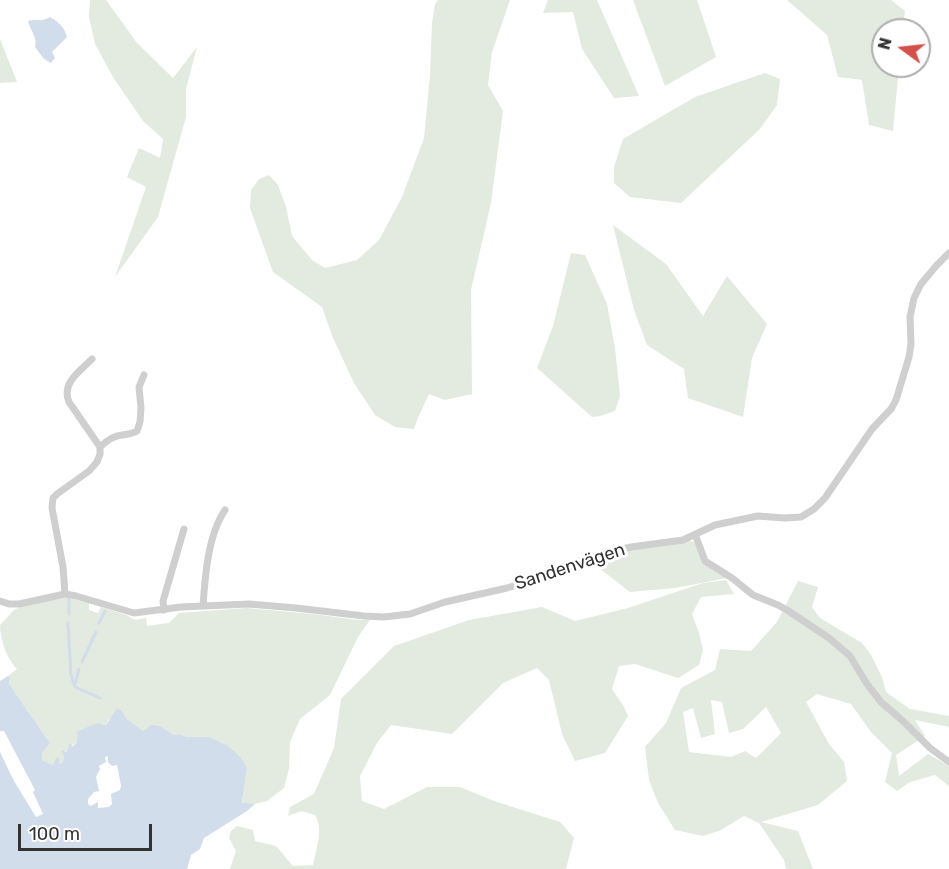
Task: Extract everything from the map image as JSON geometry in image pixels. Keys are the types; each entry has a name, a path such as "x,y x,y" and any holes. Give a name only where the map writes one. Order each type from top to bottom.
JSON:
{"street":[{"name":"Sandenvägen","path":"0,601 19,604 65,594 134,613 181,607 249,604 364,616 394,616 410,614 445,602 507,588 591,557 631,547 683,540 715,525 752,517 801,517 825,498 872,429 891,409 909,357 910,317 914,298 921,284 949,253"},
{"path":"65,594 63,567 52,503 57,494 97,462 100,454 100,447 69,402 67,394 68,385 73,378 92,359"},
{"path":"100,447 113,437 133,434 139,428 141,408 139,387 144,375"},
{"path":"203,606 204,585 213,532 225,510"},
{"path":"164,610 163,601 184,529"},
{"path":"695,534 705,561 753,595 787,610 839,646 850,656 881,702 930,748 949,762"}],"shaded area":[{"path":"90,0 106,0 137,43 173,78 197,47 186,89 186,117 158,217 115,277 146,187 127,177 139,148 160,158 163,139 143,121 113,77 95,44 89,17"},
{"path":"438,0 510,0 492,52 488,85 503,111 491,203 471,290 472,394 445,400 429,394 414,429 395,427 375,415 354,383 333,338 322,307 273,272 250,208 251,190 259,179 269,175 278,185 286,207 292,236 312,260 325,268 357,260 379,240 402,197 424,138 432,23 435,4"},
{"path":"548,0 597,0 639,96 614,98 582,49 573,12 543,13"},
{"path":"633,0 697,0 716,57 665,86"},
{"path":"787,0 891,0 905,11 904,18 871,18 871,78 898,78 893,131 869,125 862,80 838,77 827,35"},
{"path":"50,17 61,25 67,37 52,52 55,58 51,63 44,59 35,47 35,37 28,21 44,20"},
{"path":"0,39 17,82 0,83"},
{"path":"765,73 780,79 777,105 760,129 681,203 630,197 614,183 614,167 623,139 695,97"},
{"path":"613,225 666,264 703,316 727,276 767,324 752,358 743,417 688,398 684,369 647,345 634,310"},
{"path":"571,253 585,255 607,304 615,348 620,396 615,411 600,416 592,417 537,368 553,326"},
{"path":"694,542 704,564 727,578 675,588 630,592 590,561 634,549"},
{"path":"726,580 734,594 701,597 692,614 703,650 699,665 678,678 635,664 619,666 612,689 628,716 605,753 575,761 562,734 549,680 537,668 503,683 452,734 391,725 377,743 360,776 362,801 384,809 427,787 460,787 494,801 560,822 574,838 566,869 230,869 236,851 229,838 231,831 237,826 253,830 255,841 276,846 293,866 313,865 318,840 318,821 315,815 301,811 288,816 290,807 314,794 334,748 341,699 394,646 469,620 542,607 575,621 628,608 703,583"},
{"path":"798,581 818,587 812,607 820,618 862,643 882,677 886,692 910,709 949,716 949,727 915,720 925,736 896,755 899,776 928,754 949,766 949,786 935,775 910,782 897,791 885,782 892,753 871,732 851,704 817,694 806,702 829,744 844,762 847,781 818,805 761,822 798,831 813,869 786,869 784,860 759,823 744,816 721,830 703,836 675,830 658,803 649,780 645,747 666,723 681,688 715,670 720,649 751,651 777,622","holes":["711,700 722,702 729,733 743,729 766,707 781,733 756,758 745,751 731,757 689,752 683,712 693,708 701,738 715,734"]},
{"path":"60,598 89,603 89,610 98,613 101,607 135,620 146,618 147,626 169,623 179,613 246,608 370,620 358,637 330,695 300,719 290,742 289,769 284,788 267,801 242,804 247,768 209,737 174,735 160,726 143,731 126,718 122,711 109,719 106,725 82,736 69,747 68,751 62,752 64,758 62,763 59,764 59,758 53,765 42,760 42,753 50,743 9,684 8,676 17,669 5,649 0,625 20,607"},
{"path":"8,676 10,678 9,684 50,743 42,753 42,760 53,765 56,758 59,758 59,764 62,763 64,758 61,750 66,752 69,744 72,747 74,745 77,732 99,723 106,725 117,708 143,731 151,725 160,726 174,735 209,737 228,746 241,758 247,768 242,803 255,804 204,838 200,849 191,855 187,869 0,869 0,752 14,781 36,817 43,814 33,792 35,790 4,731 0,731 0,681","holes":["108,756 108,762 112,766 117,765 120,790 111,794 112,804 109,807 98,808 98,802 91,806 88,804 88,799 94,792 99,791 96,777 99,766 106,762 105,757"]}],"waterway":[{"path":"69,599 69,614"},
{"path":"99,623 105,611"},
{"path":"68,623 71,675 75,687 100,698"},
{"path":"82,662 96,632"},
{"path":"75,684 79,669"}]}
